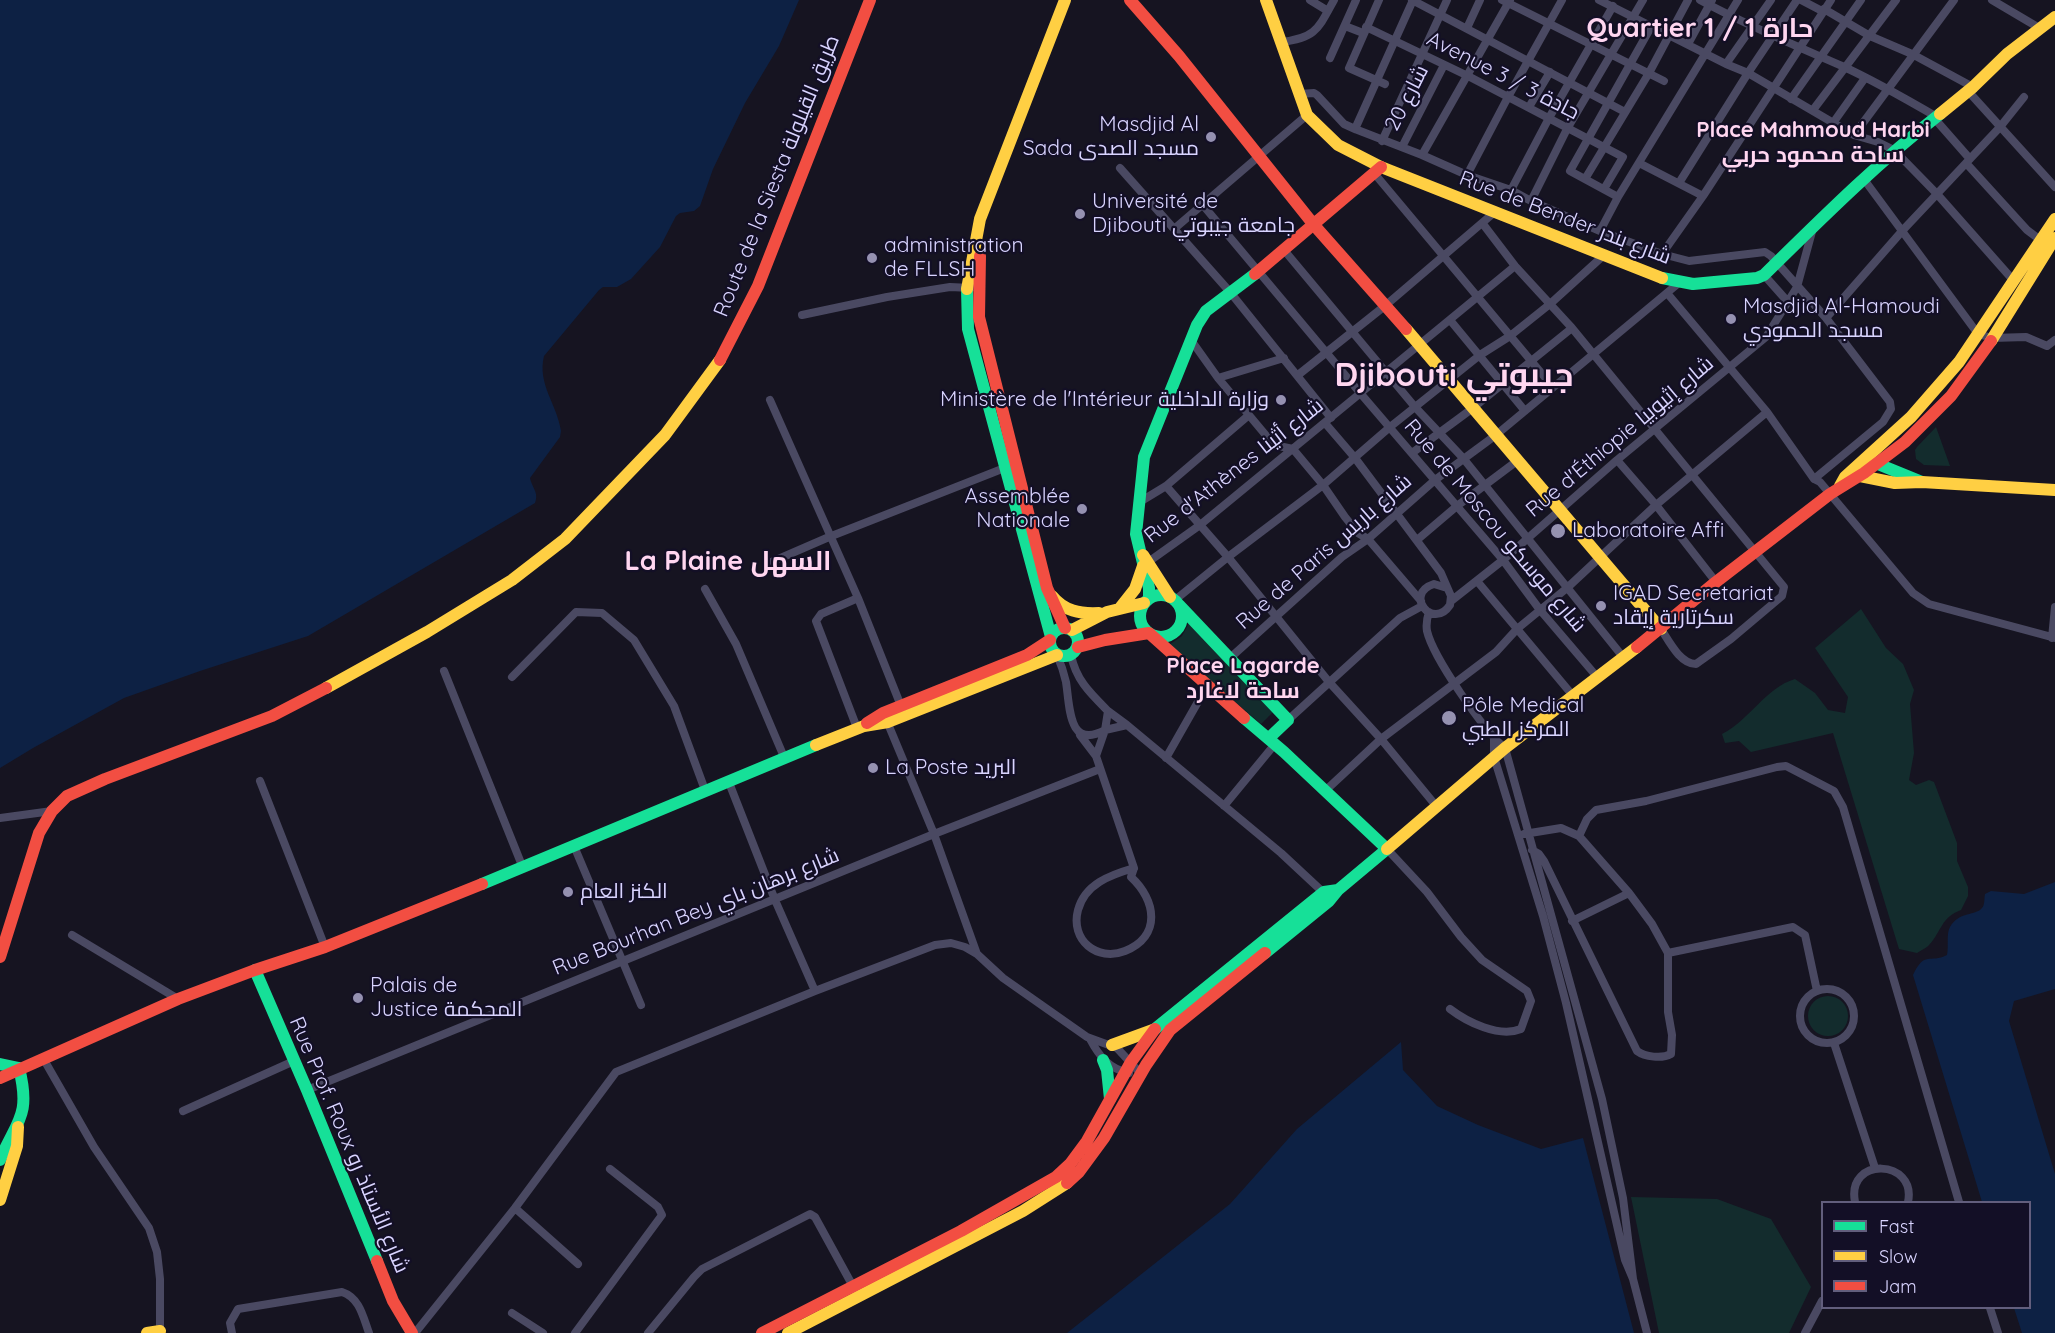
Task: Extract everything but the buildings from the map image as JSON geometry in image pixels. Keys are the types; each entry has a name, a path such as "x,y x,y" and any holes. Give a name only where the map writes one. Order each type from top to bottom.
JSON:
{"main road":[{"name":"Route de la Siesta طريق القيلولة","path":"0,957 39,833 52,811 67,796 105,779 272,716 420,637 512,580 565,539 665,435 724,353 758,286 870,0"},
{"path":"1065,0 980,219 972,288 1051,648 1062,657 1115,638 1149,633 1162,637 1175,631 1182,618 1175,600"},
{"path":"972,288 988,221 1073,0"},
{"path":"1130,0 1179,56 1314,225 1386,305 1661,629"},
{"path":"1266,0 1307,115"},
{"path":"1764,275 1894,150 1970,89 2007,54 2055,17"},
{"name":"Rue de Bender شارع بندر","path":"1307,115 1338,145 1378,170 1496,212 1646,273 1693,284 1764,275"},
{"path":"1378,170 1259,271 1206,311 1197,325 1144,458 1136,534 1149,588 1146,601 1141,609 1141,622 1149,633 1272,741 1387,849"},
{"path":"1112,1045 1155,1029 1338,890 1505,748 1599,678 1716,582 1835,490 1860,476 1898,447 1934,415 1953,394 1992,338 2048,241 2055,219"},
{"path":"1835,490 1845,477 1931,396 1959,362 2013,280 2048,241"},
{"path":"1898,447 1894,461 1899,472"},
{"path":"1863,462 1877,463 1922,482"},
{"path":"1860,476 1863,462"},
{"path":"1011,465 1047,588 1068,629 1078,638 1075,651"},
{"path":"1860,476 1895,483 1922,482 2055,490"},
{"path":"1144,560 1175,600 1288,720 1272,741"},
{"path":"1120,608 1135,589 1144,560"},
{"path":"1047,588 1056,601 1070,610 1079,613 1107,612"},
{"path":"903,711 1027,655 1050,639 1058,629 1068,629 1107,612 1159,595 1175,600"},
{"path":"0,1078 178,999 325,947 523,868 784,757 1058,655"},
{"path":"762,1333 966,1242 1023,1212 1060,1181 1080,1170 1098,1145 1152,1053 1170,1030 1327,897"},
{"name":"Rue Prof. Roux شارع الأستاذ رو","path":"255,970 307,1090 393,1301 414,1333"},
{"path":"1060,1181 1087,1141 1128,1067 1155,1029"},
{"path":"1103,1060 1107,1070 1110,1099"},
{"path":"0,1064 19,1068"},
{"path":"0,1200 17,1146 24,1096 19,1068"},
{"path":"0,1160 8,1140 18,1127"},
{"path":"788,1333 855,1291"},
{"path":"147,1333 160,1332"}],"street":[{"path":"1310,0 1328,11"},
{"path":"1281,42 1309,36 1334,0"},
{"path":"1330,58 1356,0"},
{"path":"1379,0 1349,65 1352,70 1381,83"},
{"path":"1355,129 1381,83 1394,42 1413,0 1625,112"},
{"path":"1382,141 1447,0"},
{"path":"1467,28 1480,0"},
{"path":"1467,175 1562,0"},
{"path":"1599,0 1748,73 1854,135 1878,142 1894,150 1937,194 2013,280"},
{"path":"1531,201 1568,129 1643,0"},
{"path":"1585,179 1649,73 1688,0"},
{"path":"1700,0 1710,2 1728,16 1752,27 1763,29 1888,89 1935,117 1968,161 2027,230 2048,241"},
{"path":"1600,231 1704,53 1738,0"},
{"path":"1726,64 1772,0"},
{"path":"1679,183 1748,73 1799,0 1823,10 1870,36 1912,54 1970,89 2000,127 2055,187"},
{"path":"1662,254 1703,196 1831,0"},
{"path":"1791,99 1861,0"},
{"path":"1854,135 1954,0"},
{"path":"1992,0 2041,29"},
{"path":"1422,155 1488,40 1507,1 1664,81"},
{"path":"1813,110 1843,67 1870,36 1893,1"},
{"path":"1688,44 1710,2"},
{"path":"1511,190 1613,6"},
{"name":"Avenue 3 / جادة 3","path":"1345,26 1364,30 1422,54 1623,157 1604,189"},
{"path":"1618,197 1570,171 1632,65 1651,27"},
{"name":"شارع 20","path":"1402,147 1444,65"},
{"path":"1529,107 1550,72"},
{"path":"1833,123 1865,78"},
{"path":"1299,94 1314,93 1344,124 1382,141 1511,190 1600,231 1662,254 1689,261 1765,252 1826,318 1886,396 1891,409 1874,430 1814,479"},
{"path":"1826,318 1903,230 2000,127 2024,97"},
{"path":"1174,229 1307,115"},
{"path":"1639,163 1703,196"},
{"path":"1120,168 1230,292 1298,375 1355,458 1441,573 1451,601 1444,612 1435,614 1424,606 1368,539 1358,533 1293,449 1274,445 1218,378 1191,340"},
{"path":"1378,170 1476,297 1553,387"},
{"path":"1863,178 1978,334 1992,338 2026,337 2051,347 2055,340"},
{"name":"Rue de Moscou شارع موسكو","path":"1202,204 1360,394 1503,560 1540,610 1599,678"},
{"path":"1298,375 1353,333 1496,212"},
{"path":"1483,224 1515,266 1572,327 1784,587 1782,596 1731,639 1696,664 1690,664 1684,660 1661,629"},
{"name":"Rue d'Éthiopie شارع إثيوبيا","path":"1451,601 1503,560 1617,460 1766,337 1797,287 1813,226"},
{"path":"1284,250 1415,407 1463,458 1623,657"},
{"path":"1175,600 1323,485 1449,379 1510,336 1550,304 1603,256"},
{"name":"Rue d'Athènes شارع أثينا","path":"1144,560 1200,525 1515,266"},
{"path":"1764,275 1788,302"},
{"name":"Rue de Paris شارع باريس","path":"1230,658 1342,557 1368,539 1435,480 1496,435 1680,282"},
{"path":"802,315 887,297 950,287 972,288"},
{"path":"1666,293 1767,412 1814,479 1835,490 1903,583 1913,593 1929,604 2053,638 2055,607"},
{"path":"1450,320 1525,411"},
{"path":"1412,453 1473,408 1572,327"},
{"path":"1218,378 1284,358"},
{"path":"770,399 829,537 858,598 903,711"},
{"path":"1325,790 1381,739 1496,652 1517,629 1567,588 1656,506 1767,412"},
{"path":"1138,503 1166,486 1249,415"},
{"path":"1617,460 1716,582"},
{"path":"1417,540 1457,506 1517,461"},
{"path":"770,563 829,537 1011,465"},
{"path":"1166,486 1228,557 1329,682 1381,739 1437,807"},
{"path":"1477,581 1574,697"},
{"path":"1447,588 1438,584 1429,585 1422,591 1426,624 1433,646 1455,683 1494,739 1505,748 1602,1099 1623,1198 1633,1280"},
{"path":"705,589 736,644 784,757"},
{"path":"858,598 820,614 816,621 860,727"},
{"path":"1288,720 1400,618 1424,606"},
{"path":"512,677 576,612 602,613 634,640 674,706 705,789"},
{"path":"1075,651 1074,668 1080,680 1108,711 1224,806 1327,897"},
{"path":"1058,655 1076,729 1096,756 1134,868 1131,877 1141,886 1152,910 1151,924 1146,935 1124,951 1109,953 1096,951 1084,943 1078,934 1077,913 1080,903 1090,889 1106,877 1134,868"},
{"path":"444,671 523,868"},
{"path":"1066,681 1073,677 1080,680"},
{"path":"1166,758 1207,686"},
{"path":"1096,756 1105,730 1108,711"},
{"path":"885,718 934,834 977,954"},
{"path":"1076,729 1087,736 1127,725"},
{"path":"1494,739 1494,757 1566,1003 1625,1260 1633,1280 1647,1333"},
{"path":"1224,806 1272,741"},
{"path":"1579,836 1587,819 1596,810 1646,801 1777,767 1786,766 1834,791 1843,807 1958,1201"},
{"name":"Rue Bourhan Bey شارع برهان باي","path":"307,1090 934,834 1100,769"},
{"path":"728,780 775,900 815,991"},
{"path":"260,781 325,947"},
{"path":"0,818 52,811"},
{"path":"1518,835 1561,828 1579,836 1629,893 1652,924 1668,953 1671,1054 1666,1057 1642,1055 1637,1051 1544,861 1532,850 1522,849"},
{"path":"574,846 641,1005"},
{"path":"1387,849 1413,876 1482,960 1527,992 1531,1001 1521,1029 1513,1032 1489,1028 1465,1020 1450,1009"},
{"path":"1572,921 1629,893"},
{"path":"1668,953 1793,927 1805,935 1818,992"},
{"path":"72,935 178,999"},
{"path":"414,1333 515,1208 616,1072 935,945 951,943 977,954 1003,978 1090,1039 1112,1045 1123,1053 1128,1067"},
{"path":"1826,990 1843,994 1853,1008 1854,1017 1848,1033 1834,1042 1816,1041 1803,1029 1801,1020 1804,1003 1818,992 1826,990"},
{"path":"1090,1039 1103,1060 1128,1067 1141,1074"},
{"path":"1834,1042 1875,1168"},
{"path":"43,1058 94,1147 149,1228 157,1252 160,1280 160,1332"},
{"path":"183,1111 294,1061"},
{"path":"1855,1201 1856,1184 1867,1172 1875,1168 1884,1168 1899,1175 1908,1190 1908,1201"},
{"path":"575,1333 662,1215 658,1207 610,1169"},
{"path":"515,1208 578,1264"},
{"path":"648,1333 702,1269 810,1214 815,1217 855,1291"},
{"path":"232,1333 230,1323 238,1309 342,1292 350,1295 358,1303 369,1333"},
{"path":"1805,1333 1821,1303"},
{"path":"1990,1309 1998,1333"},
{"path":"512,1313 543,1333"}],"green space":[{"path":"1936,427 1950,466 1924,465 1916,459 1915,450"},
{"path":"1861,609 1886,648 1903,664 1914,690 1910,704 1914,753 1909,780 1916,785 1929,780 1934,782 1957,843 1957,861 1968,887 1968,896 1961,910 1949,916 1928,946 1917,953 1899,949 1833,733 1751,752 1739,741 1725,743 1722,734 1741,721 1775,689 1795,679 1815,693 1828,710 1845,713 1848,697 1815,648"},
{"path":"1189,623 1273,712 1261,724 1169,645 1182,636"},
{"path":"1828,996 1836,997 1842,1002 1847,1008 1847,1024 1842,1030 1836,1035 1828,1036 1820,1035 1814,1030 1809,1024 1808,1016 1809,1008 1814,1002 1820,997"},
{"path":"1631,1197 1717,1199 1771,1219 1811,1287 1789,1333 1659,1333"}],"water":[{"path":"0,0 799,0 779,46 745,103 713,169 700,206 694,211 680,213 676,216 660,247 631,279 617,287 603,287 599,290 544,356 545,385 561,431 560,437 530,478 536,493 535,503 308,636 124,698 0,768"},
{"path":"2055,882 2055,989 2014,1001 2009,1021 2055,1174 2055,1333 2022,1333 2014,1309 2031,1309 2031,1201 1982,1201 1913,975 1924,960 1947,955 1950,927 1958,918 1982,908 1985,894 1991,891 2024,894"},
{"path":"1401,1042 1403,1070 1437,1106 1478,1125 1541,1149 1583,1138 1634,1333 1067,1333 1230,1204 1297,1129"}],"traffic: fast":[{"path":"1662,278 1693,284 1757,278 1764,275 1828,212 1940,114"},
{"path":"1149,598 1149,588 1136,534 1144,457 1197,325 1206,311 1255,274"},
{"path":"967,289 968,329 1051,637"},
{"path":"1873,462 1922,482"},
{"path":"1161,595 1176,601 1182,616 1176,631 1161,637 1146,631 1140,616 1146,601 1161,595"},
{"path":"1179,605 1288,720 1269,738"},
{"path":"1064,628 1074,632 1078,642 1074,652 1064,656 1054,652 1050,642 1054,632 1064,628"},
{"path":"1244,718 1284,752 1387,849 1338,890 1329,901 1265,953"},
{"path":"482,884 816,745"},
{"path":"1155,1029 1324,892 1338,890"},
{"path":"255,970 377,1261"},
{"path":"1103,1060 1107,1070 1110,1099"},
{"path":"0,1064 19,1068"},
{"path":"0,1160 23,1108 19,1068"}],"traffic: slow":[{"path":"967,289 980,219 1065,0"},
{"path":"1266,0 1307,115 1338,145 1381,167 1662,278"},
{"path":"1940,114 1973,87 2007,54 2055,17"},
{"path":"1840,486 1845,477 1911,417 1959,362 2055,219"},
{"path":"1991,341 2055,238"},
{"path":"1406,329 1661,629"},
{"path":"326,688 427,632 512,580 565,539 665,435 720,360"},
{"path":"1861,472 1860,476 1895,483 1922,482 2055,490"},
{"path":"1143,555 1170,597"},
{"path":"1120,608 1135,589 1143,566"},
{"path":"1052,596 1067,608 1085,613 1099,613"},
{"path":"1072,630 1107,612 1144,603"},
{"path":"1387,849 1505,748 1637,647"},
{"path":"816,745 864,726 888,722 1057,655"},
{"path":"1112,1045 1153,1030"},
{"path":"0,1200 17,1146 18,1127"},
{"path":"788,1333 1023,1211 1067,1183"},
{"path":"147,1333 160,1331"}],"traffic: jam":[{"path":"720,360 758,286 870,0"},
{"path":"1130,0 1179,56 1314,225 1406,329"},
{"path":"1255,274 1381,167"},
{"path":"980,256 979,317 1047,588 1065,628"},
{"path":"1637,647 1716,582 1830,494 1864,473 1905,442 1951,396 1991,341"},
{"path":"1078,647 1149,633 1244,718"},
{"path":"867,723 883,713 1027,655 1050,640"},
{"path":"0,957 39,833 52,811 67,796 105,779 272,716 326,688"},
{"path":"0,1078 178,999 325,947 482,884"},
{"path":"1067,1183 1079,1172 1104,1138 1146,1065 1170,1030 1265,953"},
{"path":"762,1333 961,1231 1056,1177 1070,1164 1087,1141 1131,1062 1155,1029"},
{"path":"377,1261 393,1301 412,1333"}],"place":[{"name":"Masdjid Al Sada مسجد الصدى","path":"1211,137"},
{"name":"Université de Djibouti جامعة جيبوتي","path":"1080,214"},
{"name":"administration de FLLSH","path":"872,258"},
{"name":"Masdjid Al-Hamoudi مسجد الحمودي","path":"1731,319"},
{"name":"Ministère de l'Intérieur وزارة الداخلية","path":"1281,400"},
{"name":"Assemblée Nationale","path":"1082,509"},
{"name":"Laboratoire Affi","path":"1558,531"},
{"name":"IGAD Secretariat سكرتارية إيقاد","path":"1601,606"},
{"name":"Pôle Medical المركز الطبي","path":"1449,718"},
{"name":"La Poste البريد","path":"873,768"},
{"name":"الكنز العام","path":"568,892"},
{"name":"Palais de Justice المحكمة","path":"358,998"}],"district":[{"name":"Quartier 1 / حارة 1","path":"1700,29"},
{"name":"Place Mahmoud Harbi ساحة محمود حربي","path":"1813,142"},
{"name":"Djibouti جيبوتي","path":"1454,376"},
{"name":"La Plaine السهل","path":"728,562"},
{"name":"Place Lagarde ساحة لاغارد","path":"1243,678"}]}
